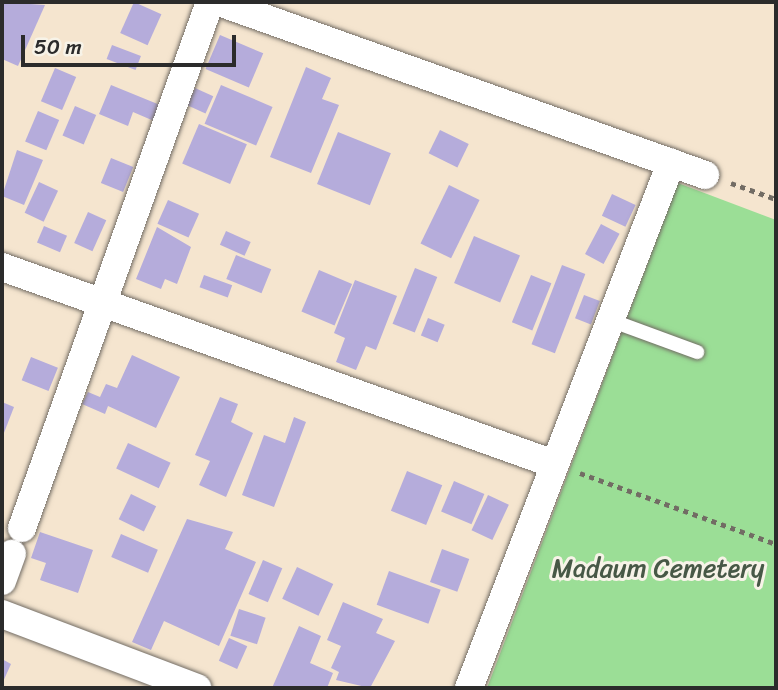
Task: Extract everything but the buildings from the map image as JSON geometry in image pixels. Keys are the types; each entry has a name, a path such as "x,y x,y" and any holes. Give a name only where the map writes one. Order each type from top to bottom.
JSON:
{"street":[{"path":"2,581 210,2"},
{"path":"219,2 705,174"},
{"path":"469,688 671,163"},
{"path":"2,267 554,464"},
{"path":"2,614 136,677 197,688"}],"lane":[{"path":"610,320 697,352"}],"path":[{"path":"705,174 776,199"},
{"path":"554,464 776,544"}],"green space":[{"name":"Madaum Cemetery","path":"678,183 776,220 776,688 487,688"}]}
